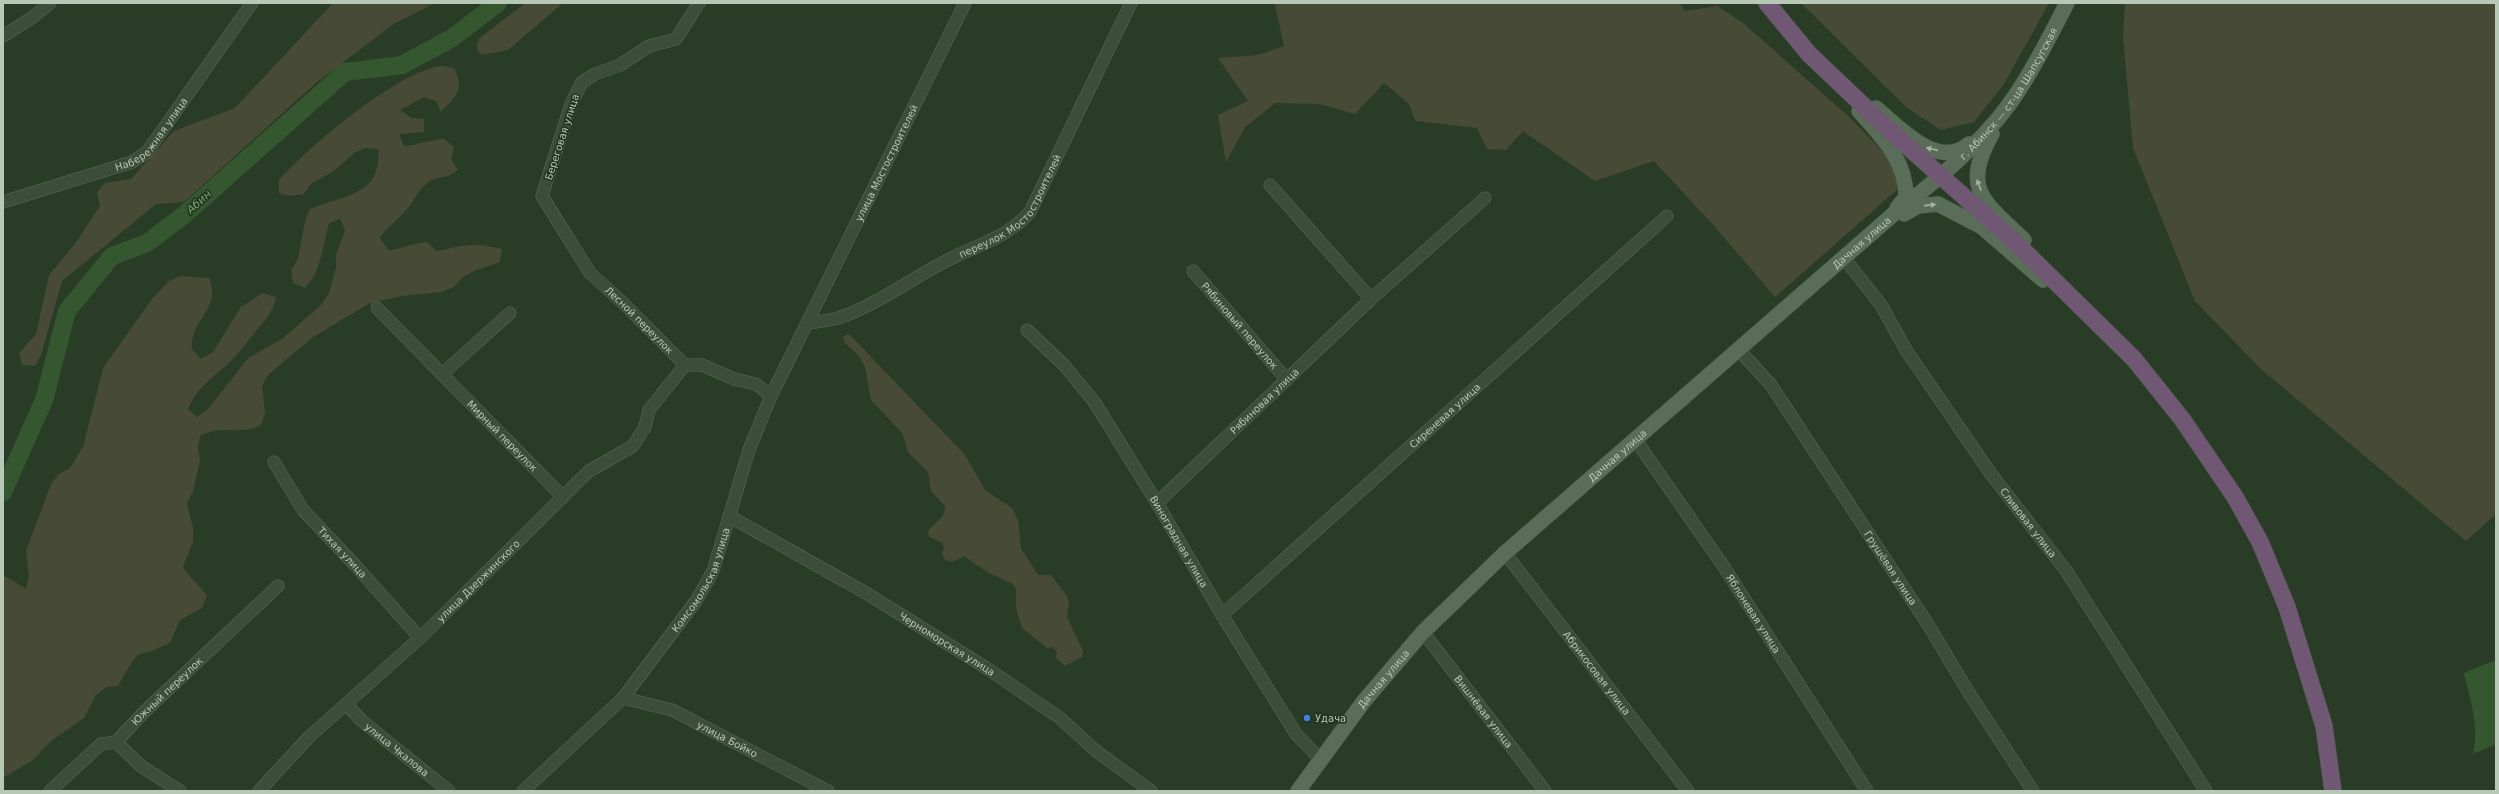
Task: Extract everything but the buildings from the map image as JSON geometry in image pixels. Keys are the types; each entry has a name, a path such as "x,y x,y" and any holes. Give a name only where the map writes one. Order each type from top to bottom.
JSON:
{"highway":[{"path":"1767,3 1809,54 1941,177 2015,242 2134,359 2182,419 2235,497 2260,542 2287,607 2324,726 2334,791"}],"main road":[{"name":"г. Абинск — ст-ца Шапсугская","path":"1941,177 1980,140 2008,105 2048,40 2067,3"},
{"path":"1809,54 1925,148 1949,153 1967,146 2008,105"},
{"path":"1809,54 1890,146 1906,179 1906,197 1882,225"},
{"path":"2008,105 1981,153 1976,176 1985,202 2050,266 2134,359"},
{"name":"Дачная улица","path":"1298,791 1364,701 1423,632 1505,553 1882,225 1941,177"},
{"path":"1882,225 1918,206 1938,204 1982,227 2134,359"}],"street":[{"path":"3,36 33,17 50,3"},
{"name":"Набережная улица","path":"3,202 132,162 147,152 252,3"},
{"name":"Береговая улица","path":"542,196 571,104 582,82 595,74 620,65 649,46 676,39 699,3"},
{"name":"улица Мостостроителей","path":"808,324 965,3"},
{"name":"переулок Мостостроителей","path":"808,324 839,318 945,262 1001,236 1019,225 1030,212 1131,3"},
{"path":"1270,185 1372,299"},
{"name":"Лесной переулок","path":"542,196 590,273 622,302 685,365"},
{"name":"Рябиновая улица","path":"1157,503 1372,299 1485,198"},
{"name":"Сиреневая улица","path":"1222,615 1667,216"},
{"name":"Сливовая улица","path":"1844,258 1881,306 1906,350 1992,474 2066,572 2206,791"},
{"name":"Рябиновый переулок","path":"1193,271 1287,380"},
{"name":"Мирный переулок","path":"377,308 563,496"},
{"path":"442,374 510,313"},
{"name":"Комсомольская улица","path":"523,791 623,698 696,601 713,571 749,450 771,396 808,324"},
{"name":"Виноградная улица","path":"1027,330 1055,355 1095,403 1157,503 1222,615 1296,734 1321,760"},
{"name":"Грушёвая улица","path":"1739,350 1771,385 1929,626 1969,693 2033,791"},
{"path":"685,365 702,365 734,379 756,384 771,396"},
{"name":"улица Дзержинского","path":"259,791 309,737 420,638 589,471 633,446 645,427 649,410 685,365"},
{"name":"Яблоневая улица","path":"1636,439 1724,567 1867,791"},
{"name":"Тихая улица","path":"274,462 303,510 356,565 420,638"},
{"name":"Черноморская улица","path":"729,516 866,592 988,669 1060,718 1096,750 1151,791"},
{"name":"Абрикосовая улица","path":"1505,553 1688,791"},
{"name":"Южный переулок","path":"116,742 143,713 278,586"},
{"name":"Вишнёвая улица","path":"1423,632 1545,791"},
{"name":"улица Бойко","path":"623,698 672,710 828,791"},
{"name":"улица Чкалова","path":"346,705 362,721 448,791"},
{"path":"50,791 101,744 116,742 141,766 180,791"}],"shaded area":[{"path":"333,3 435,3 395,23 317,82 184,202 156,204 62,281 41,355 35,366 22,365 19,353 36,334 49,275 75,244 100,206 97,193 105,183 131,179 174,131 235,108"},
{"path":"525,3 563,3 508,50 481,55 477,47 480,38"},
{"path":"1272,3 1679,3 1685,11 1717,6 1743,23 1849,117 1897,166 1900,187 1775,297 1716,228 1654,161 1595,181 1523,131 1506,150 1487,149 1477,128 1416,121 1408,103 1384,83 1355,114 1319,104 1275,103 1245,127 1226,162 1218,115 1248,101 1218,58 1258,55 1284,46 1275,5"},
{"path":"1801,3 2049,3 2004,84 1974,122 1941,130 1906,107"},
{"path":"2125,3 2496,3 2496,514 2466,541 2262,370 2195,301 2133,148 2123,37"},
{"path":"442,66 454,68 459,82 459,87 454,97 441,112 436,101 424,97 400,110 411,118 424,119 424,132 399,134 404,146 444,139 454,147 451,159 458,170 450,175 432,180 424,186 418,192 408,208 380,238 388,250 427,242 437,251 469,245 502,249 500,262 474,271 463,277 454,287 441,292 402,296 370,303 313,337 268,375 262,386 265,413 261,425 246,430 217,430 200,436 198,448 200,461 193,491 187,503 193,528 193,542 183,567 207,596 202,608 180,620 170,643 152,651 139,654 131,663 118,686 106,687 96,695 84,718 51,741 33,760 3,778 3,575 26,589 29,576 26,551 51,484 59,474 70,468 83,447 103,368 152,299 169,281 180,276 209,278 212,289 212,299 209,307 196,329 193,338 192,349 201,359 213,352 241,307 263,293 276,297 273,307 266,319 234,358 206,383 191,402 188,409 197,417 209,408 248,358 282,339 321,305 329,293 336,268 336,255 345,231 340,218 329,224 321,258 315,274 305,288 293,283 291,270 298,259 305,221 310,209 347,197 358,192 367,185 374,177 378,165 378,149 365,148 354,153 334,171 312,183 304,194 291,196 279,193 279,180 332,130 379,95 402,81 424,71"},
{"path":"849,334 965,455 985,490 1012,508 1018,520 1021,548 1038,575 1051,575 1067,596 1069,603 1067,617 1083,651 1082,657 1065,666 1056,658 1057,652 1053,647 1047,648 1022,628 1016,608 1016,589 1013,584 989,573 964,556 952,562 945,560 942,554 944,547 941,542 929,537 928,531 942,517 945,506 931,491 928,472 908,452 902,433 871,400 865,367 858,355 845,343 843,337"},
{"path":"2496,660 2496,744 2473,754 2475,744 2475,724 2464,673"}],"waterway":[{"name":"Абин","path":"3,492 44,400 67,311 112,256 147,243 184,215 345,72 402,65 452,38 498,3"}],"place":[{"name":"Удача","path":"1307,718"}]}
